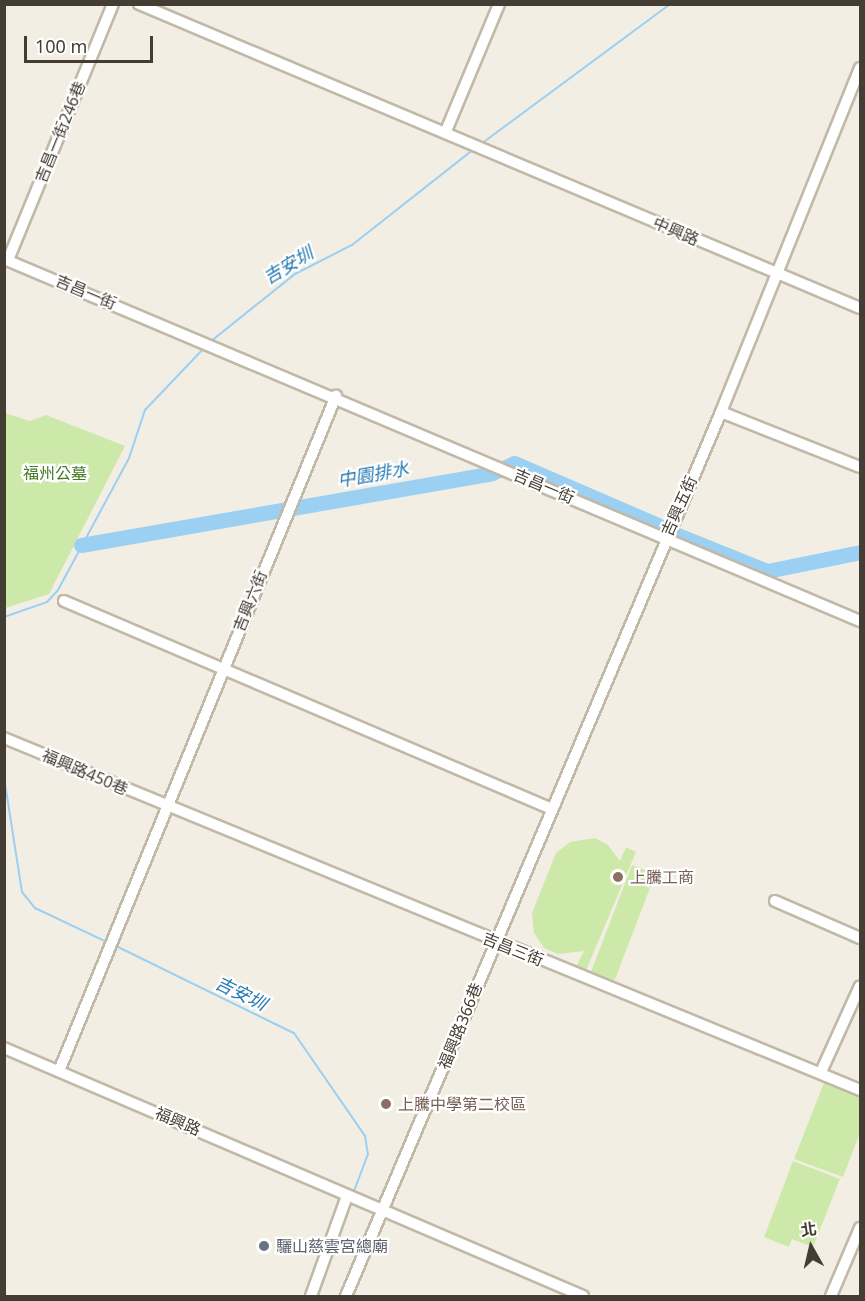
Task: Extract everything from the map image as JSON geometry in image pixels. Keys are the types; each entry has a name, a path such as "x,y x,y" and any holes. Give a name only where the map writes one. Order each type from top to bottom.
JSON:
{"street":[{"name":"吉昌一街246巷","path":"6,259 113,4"},
{"path":"139,4 446,131 499,4"},
{"name":"吉興五街","path":"493,942 721,412 776,272 861,68"},
{"name":"中興路","path":"446,131 861,308"},
{"name":"吉昌一街","path":"6,259 336,396 861,621"},
{"name":"吉興六街","path":"59,1071 105,951 286,511 336,396"},
{"path":"721,412 861,467"},
{"path":"64,601 221,672 552,809"},
{"name":"福興路450巷","path":"4,738 166,806"},
{"name":"吉昌三街","path":"166,806 493,942 861,1090"},
{"path":"775,901 861,938"},
{"name":"福興路366巷","path":"346,1296 493,942"},
{"path":"821,1072 861,986"},
{"name":"福興路","path":"4,1048 583,1296"},
{"path":"311,1296 351,1198"},
{"path":"831,1296 861,1228"}],"green space":[{"name":"福州公墓","path":"5,413 30,421 46,415 125,446 49,594 5,608"},
{"path":"595,838 608,845 620,861 626,847 636,852 584,975 574,971 584,951 558,954 544,948 534,933 532,913 556,853 570,842"},
{"path":"632,865 655,874 614,980 591,971"},
{"path":"824,1083 860,1097 860,1133 843,1177 794,1159"},
{"path":"793,1161 840,1179 813,1247 792,1239 789,1247 764,1237"}],"waterway":[{"name":"吉安圳","path":"481,144 670,4"},
{"name":"吉安圳","path":"210,342 295,274 352,245 474,149"},
{"name":"吉安圳","path":"4,617 47,602 58,590 129,458 145,410 204,348"},
{"name":"中園排水","path":"81,545 492,473 514,463 658,525"},
{"name":"中園排水","path":"675,534 767,571 860,552"},
{"name":"吉安圳","path":"4,777 22,892 35,908 109,943"},
{"name":"吉安圳","path":"114,945 294,1033 365,1136 368,1154 353,1194"},
{"name":"吉安圳","path":"318,1296 340,1231"}],"place":[{"name":"上騰工商","path":"618,877"},
{"name":"上騰中學第二校區","path":"386,1104"},
{"name":"驪山慈雲宮總廟","path":"264,1246"}]}
